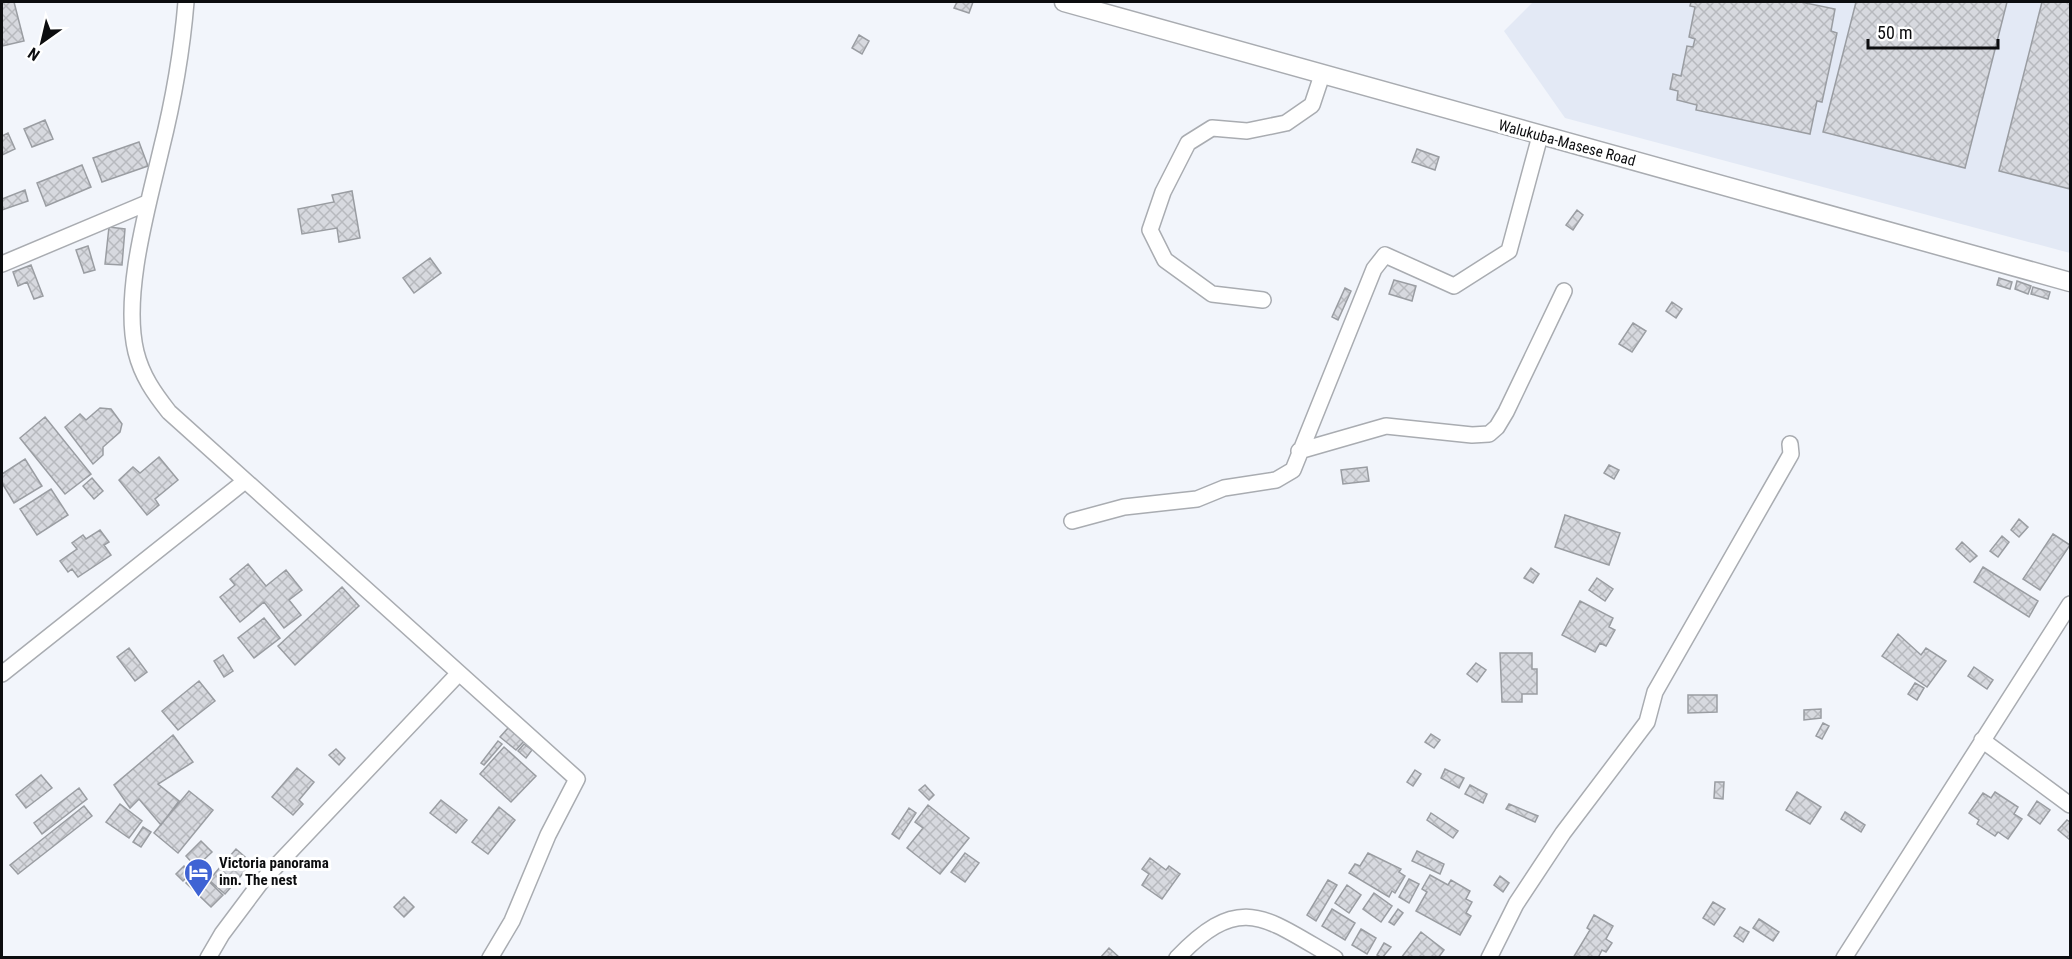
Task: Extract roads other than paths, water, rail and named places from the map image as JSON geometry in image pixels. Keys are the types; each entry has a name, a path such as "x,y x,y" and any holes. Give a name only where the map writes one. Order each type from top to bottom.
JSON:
{"street":[{"path":"186,2 183,40 162,149 147,203 133,310 136,351 148,386 169,412 577,779 548,835 512,921 490,957"},
{"name":"Walukuba-Masese Road","path":"1064,2 2070,282"},
{"path":"1263,300 1212,294 1166,260 1150,230 1163,192 1188,143 1212,128 1247,131 1286,123 1312,105 1322,75"},
{"path":"1072,521 1124,507 1197,499 1224,488 1276,480 1293,470 1374,268 1385,255 1454,286 1509,251 1540,136"},
{"path":"2,264 147,203"},
{"path":"1299,451 1386,426 1472,435 1489,434 1497,427 1506,412 1564,291"},
{"path":"1489,957 1516,904 1563,832 1647,722 1655,692 1791,454 1790,444"},
{"path":"2,674 245,481"},
{"path":"1844,957 2070,604"},
{"path":"208,957 222,934 261,882 459,673"},
{"path":"1982,740 2070,806"},
{"path":"1177,957 1214,924 1234,916 1255,918 1275,924 1335,957"}],"place":[{"name":"Victoria panorama inn. The nest","path":"198,898"}]}
